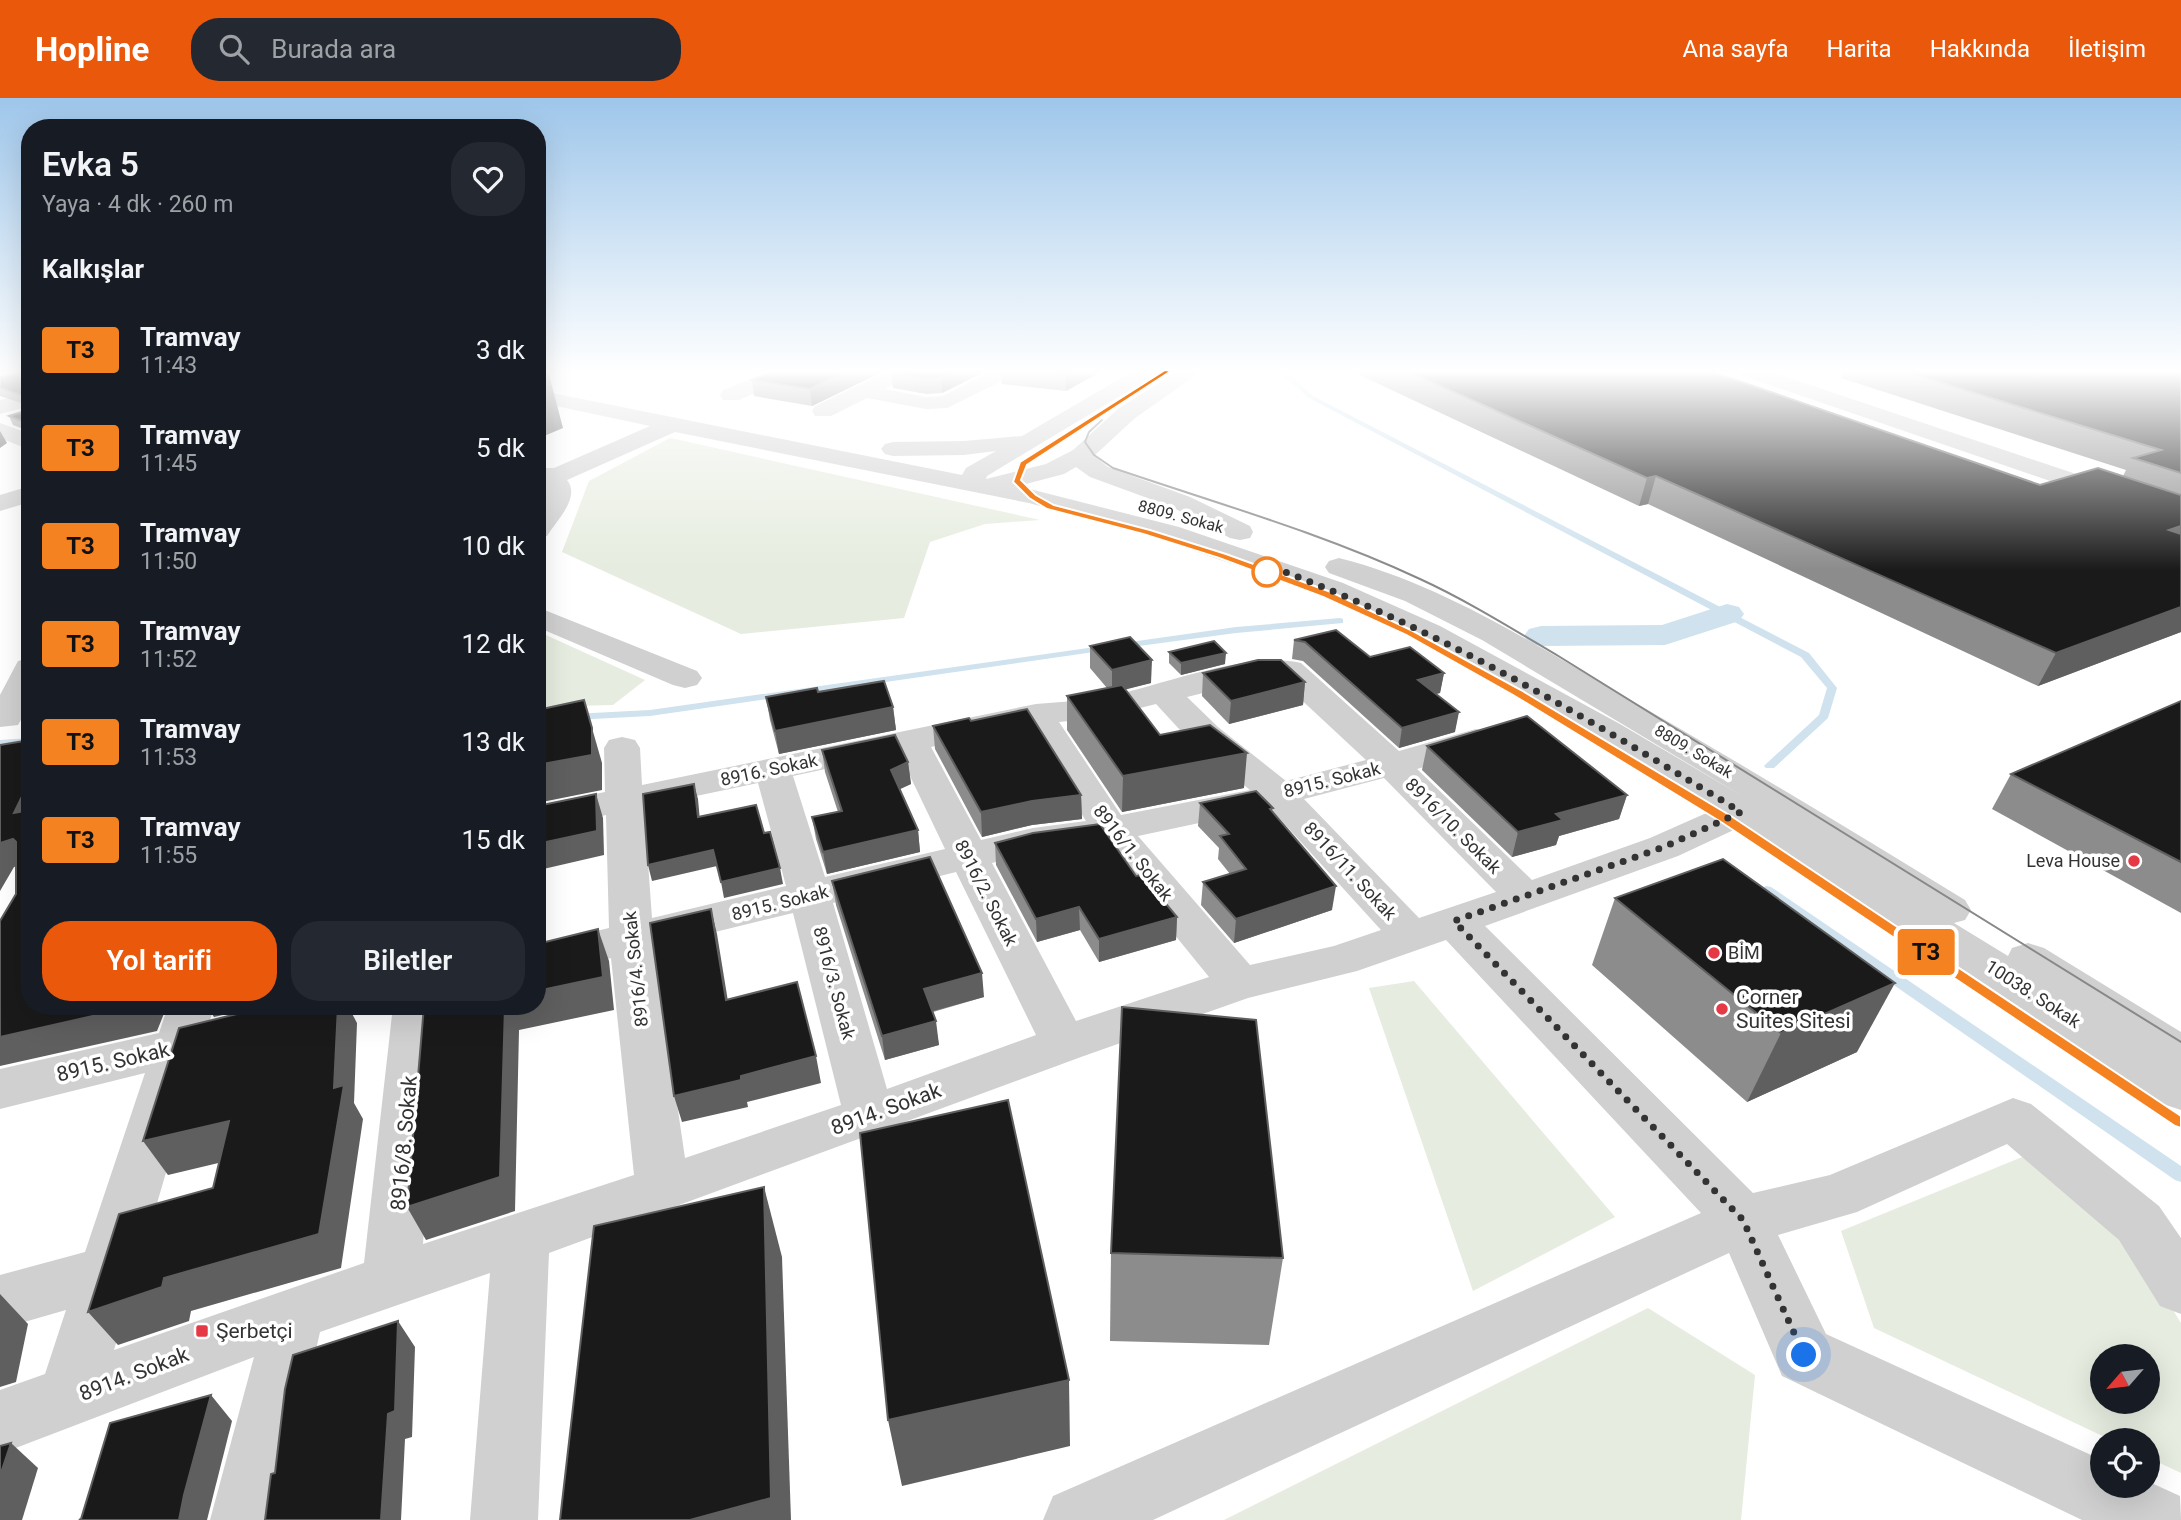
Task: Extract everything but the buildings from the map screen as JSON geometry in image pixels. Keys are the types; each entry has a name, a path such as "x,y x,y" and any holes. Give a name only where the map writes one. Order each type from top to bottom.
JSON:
{"street":[{"path":"546,476 563,474 644,437"},
{"name":"8809. Sokak","path":"752,437 978,476 1035,476 1240,532 1415,595 1482,628 1757,805"},
{"name":"8809. Sokak","path":"834,437 893,449 1032,496 1169,533 1333,589 1429,633 1608,731 1757,805"},
{"path":"893,449 964,448 1036,437"},
{"path":"978,476 1037,437"},
{"path":"1035,476 1081,455 1100,437"},
{"path":"1943,437 2181,518"},
{"path":"1081,455 1087,465 1099,471 1181,502 1240,532"},
{"path":"546,478 559,486 559,498 546,517"},
{"path":"0,503 21,497"},
{"path":"546,620 685,678"},
{"name":"8916. Sokak","path":"546,816 1036,714 1100,708 1256,670 1289,670"},
{"name":"8916/10. Sokak","path":"1289,670 1392,765 1525,897"},
{"name":"8916/11. Sokak","path":"1165,694 1205,735 1277,793 1432,929 1743,1220 1804,1355 2156,1520"},
{"name":"8916/1. Sokak","path":"1036,714 1112,831 1240,984"},
{"name":"8915. Sokak","path":"546,959 1033,840 1112,831 1277,793 1392,765 1511,729"},
{"name":"8916/2. Sokak","path":"910,740 1064,1044"},
{"name":"8916/4. Sokak","path":"622,748 622,800 631,939 662,1188"},
{"name":"8916/3. Sokak","path":"773,769 869,1116"},
{"name":"8914. Sokak","path":"0,1422 295,1313 869,1116 1064,1044 1240,984 1341,960 1525,897 1664,847 1757,805"},
{"name":"10038. Sokak","path":"1757,805 2181,1056"},
{"name":"10038. Sokak","path":"1757,805 1986,963 2181,1090"},
{"name":"8916/8. Sokak","path":"391,1280 415,1015"},
{"path":"68,1399 184,1027"},
{"name":"8915. Sokak","path":"0,1089 184,1027 243,1031"},
{"path":"1077,1520 1743,1220 1839,1196 2013,1119 2139,1223 2181,1287"},
{"path":"505,1520 521,1237"},
{"path":"0,1302 109,1272"},
{"path":"244,1520 295,1313"}],"shaded area":[{"path":"670,438 1040,520 985,524 930,542 904,618 741,634 562,552 589,481"},
{"path":"546,635 645,680 613,705 546,707"},
{"path":"1414,981 1615,1217 1473,1291 1369,988"},
{"path":"2032,1153 2093,1212 2131,1254 2181,1323 2181,1473 2160,1463 2160,1428 2090,1430 1874,1328 1841,1231"},
{"path":"1648,1308 1755,1375 1741,1520 1224,1520"}],"waterway":[{"path":"1388,437 1805,655 1832,688 1824,716 1770,766"},
{"path":"1541,636 1665,635 1727,614"},
{"path":"573,717 650,713 1236,630 1340,621"},
{"path":"0,743 21,742"},
{"path":"1766,890 2181,1175"}],"tram line":[{"name":"T3","path":"1062,437 1023,464 1018,473 1016,480 1032,496 1050,507 1146,532 1223,556 1327,594 1409,633 1517,693 1726,819 2181,1121"},
{"path":"1064,437 1023,464 1016,480 1032,496 1050,507 1146,532 1223,556 1327,594 1409,633 1517,693 1726,819 2181,1121"},
{"path":"1087,437 1085,442 1094,455 1113,468 1345,547 1420,579 1491,616 2181,1042"}],"place":[{"name":"Leva House","path":"2134,861"},
{"name":"BİM","path":"1714,953"},
{"name":"Corner Suites Sitesi","path":"1722,1009"},
{"name":"Şerbetçi","path":"202,1331"}],"route":[{"path":"1267,572 1261,563 1333,589 1429,633 1608,731 1741,812 1664,847 1454,921 1743,1220 1804,1355"}]}
